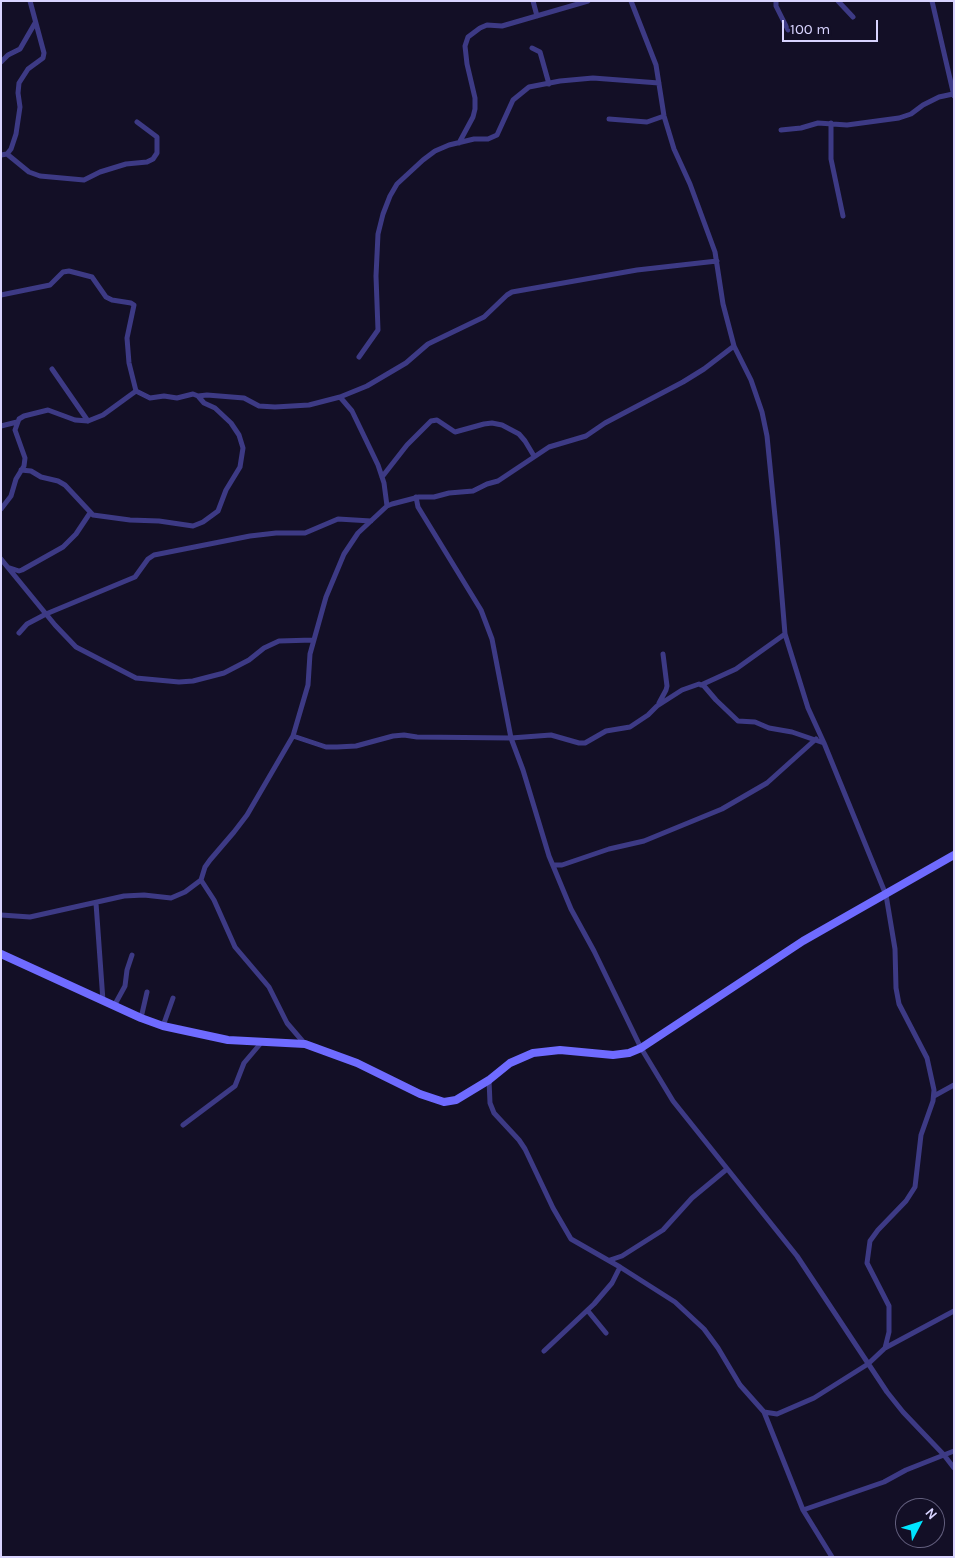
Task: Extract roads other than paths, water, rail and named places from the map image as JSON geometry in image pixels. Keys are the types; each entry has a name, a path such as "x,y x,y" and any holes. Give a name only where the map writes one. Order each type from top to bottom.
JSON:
{"main road":[{"path":"1,954 141,1018 163,1026 213,1037 261,1043 305,1044 358,1063 420,1094 444,1102 456,1100 489,1080 510,1063 533,1052 560,1050 612,1055 629,1053 641,1048 803,941 954,855"}],"street":[{"path":"30,1 44,53 43,58 28,70 19,82 19,123 14,142 4,154 29,172 40,176 84,180 100,172 126,164 148,162 153,159 157,154 157,137 137,122"},
{"path":"534,1 537,16"},
{"path":"458,144 473,117 475,109 465,46 468,37 486,25 502,26 588,1"},
{"path":"631,1 651,51 660,83 664,116 674,149 689,181 713,246 723,304 734,346 759,398 764,418 783,592 785,634 805,700 886,895 895,949 898,1004 928,1058 934,1096 921,1135 916,1188 870,1241 867,1263 889,1306 889,1332 885,1348"},
{"path":"776,1 776,6 788,30"},
{"path":"838,1 853,16"},
{"path":"781,130 801,128 818,123 847,125 899,118 911,114 939,97 954,95 932,1"},
{"path":"1,62 8,55 20,49 36,22"},
{"path":"532,48 540,52 549,84"},
{"path":"360,357 378,330 376,276 378,234 383,214 397,184 430,154 449,145 474,139 488,139 497,135 508,108 518,94 529,87 593,78 660,83"},
{"path":"610,119 647,122 664,116"},
{"path":"831,124 831,159 843,216"},
{"path":"1,295 50,286 63,272 88,274 106,297 134,305 135,308 127,338 129,363 136,391 150,398 164,396 177,398 193,394 198,396 244,398 259,406 268,407 309,405 368,386 406,364 428,344 484,317 512,292 637,270 717,262"},
{"path":"1,915 30,917 134,894 171,898 185,892 201,880 205,867 234,832 259,796 293,736 308,685 309,660 313,640 326,597 344,554 355,537 387,506 416,497 434,498 449,493 473,491 486,484 498,482 534,456 552,446 586,436 605,423 704,369 734,346"},
{"path":"52,369 88,421"},
{"path":"1,426 17,422 24,416 48,410 75,420 88,421 103,415 136,391"},
{"path":"21,470 31,470 41,477 58,481 65,485 90,513 101,517 159,521 193,526 203,522 218,511 226,490 240,466 243,448 231,423 215,408 204,403 198,396"},
{"path":"340,396 352,412 378,465 387,506"},
{"path":"382,477 407,445 431,421 437,420 455,432 484,424 502,425 519,434 534,456"},
{"path":"1,509 11,496 24,458 15,430 17,422"},
{"path":"416,497 418,507 481,610 492,639 511,738 553,865 571,909 594,951 641,1048 673,1101 798,1256 868,1364 903,1412 954,1468"},
{"path":"9,568 22,570 63,547 76,534 90,513"},
{"path":"19,633 27,624 46,614 135,577 154,555 250,536 276,533 305,533 342,519 371,521"},
{"path":"1,559 76,647 127,674 145,680 193,681 224,672 253,658 264,648 279,641 313,640"},
{"path":"293,736 326,747 337,748 356,746 388,737 404,735 417,737 511,738 551,735 579,744 585,743 606,731 630,727 682,690 699,684 702,685 736,669 785,634"},
{"path":"657,706 667,686 663,654"},
{"path":"699,684 704,686 738,721 756,722 769,728 816,739 824,743"},
{"path":"553,865 562,865 609,849 644,841 722,809 767,783 816,739"},
{"path":"201,880 214,900 235,947 269,986 287,1023 305,1044"},
{"path":"96,903 103,1001"},
{"path":"114,1006 125,986 127,970 132,955"},
{"path":"141,1018 147,992"},
{"path":"163,1026 173,998"},
{"path":"184,1125 235,1086 244,1063 261,1043"},
{"path":"489,1080 490,1103 494,1113 525,1149 552,1208 571,1239 610,1260 663,1293 687,1312 713,1341 740,1385 764,1412 803,1510 832,1557"},
{"path":"934,1096 954,1085"},
{"path":"610,1260 622,1256 663,1230 692,1198 727,1169"},
{"path":"544,1351 588,1311 612,1283 620,1267"},
{"path":"588,1311 606,1333"},
{"path":"764,1412 772,1414 782,1413 820,1394 868,1364 885,1348 954,1311"},
{"path":"803,1510 884,1482 906,1470 954,1451"}]}
